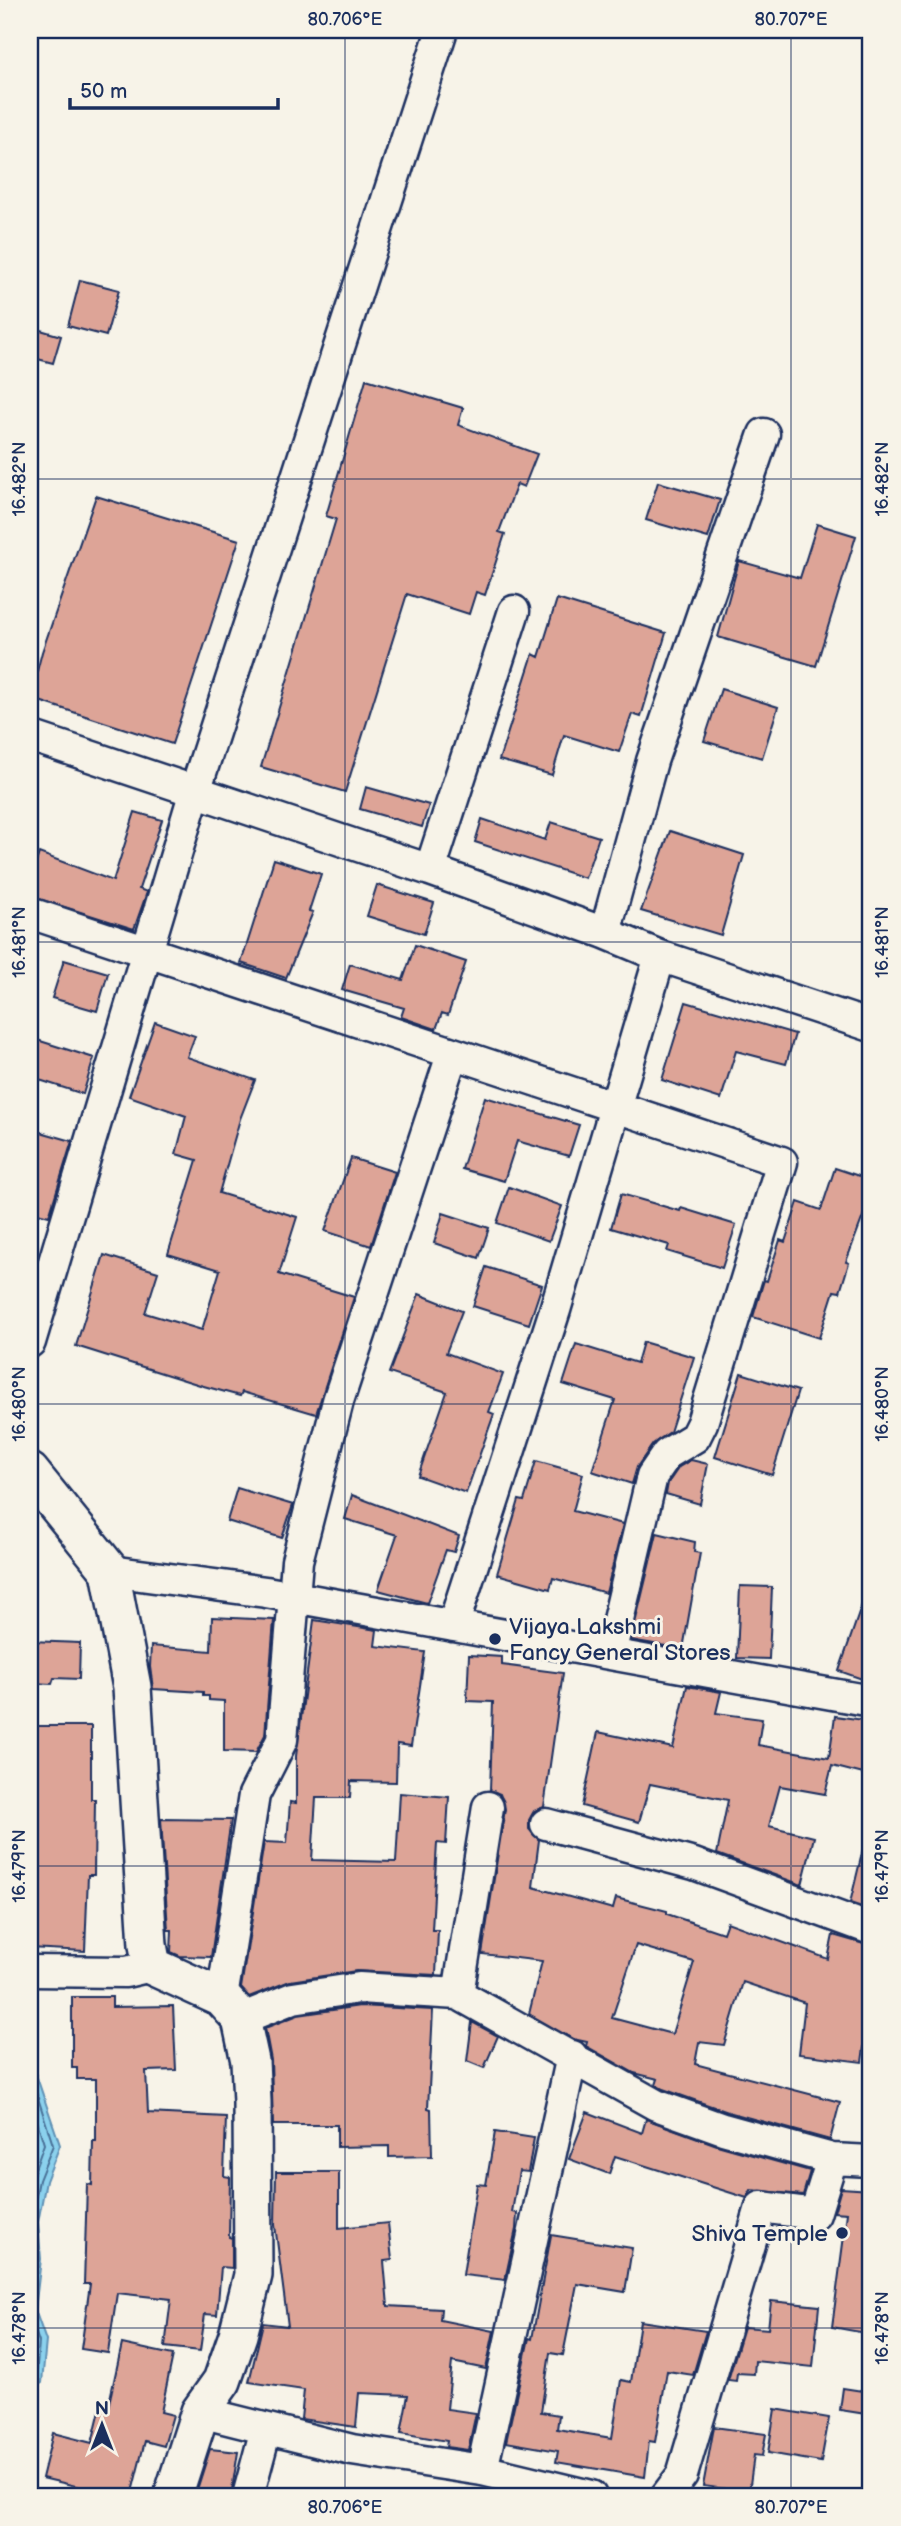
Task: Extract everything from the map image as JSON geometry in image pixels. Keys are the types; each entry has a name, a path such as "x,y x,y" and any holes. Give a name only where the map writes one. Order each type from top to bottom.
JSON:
{"street":[{"path":"30,1342 149,952 195,791 442,30"},
{"path":"605,933 652,761 764,434"},
{"path":"430,870 514,611"},
{"path":"30,736 430,870 605,933 660,956 871,1026"},
{"path":"30,913 782,1163 702,1423 695,1437 667,1454 652,1476 610,1654"},
{"path":"453,1626 616,1108 660,956"},
{"path":"173,2496 200,2412 222,2381 238,2335 253,2275 250,2062 231,2008 254,1795 282,1740 297,1561 338,1401 452,1055"},
{"path":"30,1472 110,1571 132,1687 148,1945 152,1966"},
{"path":"110,1571 292,1597 871,1701"},
{"path":"458,1994 488,1807"},
{"path":"546,1824 694,1864 871,1929"},
{"path":"30,1971 125,1972 152,1966 231,2008 359,1989 458,1994 656,2105 723,2129 832,2160 871,2161"},
{"path":"482,2470 572,2056"},
{"path":"666,2496 682,2475 761,2207 815,2214 832,2160"},
{"path":"200,2412 352,2450 482,2470 591,2496"},
{"path":"248,2496 267,2429"}],"water":[{"path":"30,2057 60,2145 46,2181 38,2222 41,2259 35,2310 46,2341 42,2383 30,2390"}],"building":[{"path":"80,280 119,290 106,336 68,326"},
{"path":"30,327 61,336 53,363 30,357"},
{"path":"366,379 463,408 458,425 537,454 524,487 517,484 499,532 505,534 485,595 476,592 469,614 407,594 345,792 261,767 336,519 326,516"},
{"path":"658,482 720,500 708,538 646,520"},
{"path":"96,496 239,540 172,744 30,698 42,652"},
{"path":"817,524 856,536 816,666 718,637 739,561 800,578"},
{"path":"557,599 666,633 641,717 632,714 619,752 564,735 552,775 499,760 533,654 539,657"},
{"path":"721,689 778,707 762,758 704,741"},
{"path":"366,787 429,805 422,827 360,809"},
{"path":"135,812 162,820 139,889 147,892 134,929 30,896 30,881 39,853 113,881"},
{"path":"482,819 545,840 551,822 599,837 585,878 475,842"},
{"path":"670,831 744,855 721,935 641,911"},
{"path":"274,859 321,874 309,911 313,912 286,978 241,963"},
{"path":"377,885 434,903 424,934 367,916"},
{"path":"415,945 466,962 448,1015 442,1013 436,1029 401,1017 404,1008 342,990 350,964 403,980"},
{"path":"64,960 108,973 97,1011 52,998"},
{"path":"686,1002 795,1034 786,1064 736,1051 721,1099 662,1080"},
{"path":"155,1022 195,1036 187,1057 255,1080 240,1119 219,1193 297,1217 279,1274 354,1297 316,1414 242,1392 240,1396 200,1385 76,1346 104,1255 158,1272 145,1313 202,1330 220,1270 168,1254 197,1160 176,1154 186,1116 129,1096"},
{"path":"37,1040 94,1058 83,1094 30,1077 30,1062"},
{"path":"485,1097 579,1125 569,1156 517,1141 504,1181 462,1169"},
{"path":"30,1129 72,1141 49,1216 30,1211"},
{"path":"351,1158 395,1172 371,1246 325,1231"},
{"path":"835,1168 871,1180 871,1195 846,1262 849,1263 840,1292 834,1291 819,1338 753,1317 764,1280 767,1281 780,1240 785,1242 798,1202 821,1210"},
{"path":"509,1187 562,1206 549,1241 497,1223"},
{"path":"621,1194 736,1225 722,1268 667,1251 669,1245 611,1228"},
{"path":"443,1213 489,1228 479,1258 434,1243"},
{"path":"486,1267 542,1285 529,1324 473,1306"},
{"path":"419,1294 462,1311 446,1353 503,1374 489,1412 494,1414 466,1493 418,1476 447,1392 389,1373"},
{"path":"643,1342 694,1357 670,1432 653,1444 637,1467 632,1484 592,1471 615,1400 563,1384 576,1344 637,1363"},
{"path":"741,1373 798,1391 772,1475 715,1457"},
{"path":"691,1460 708,1464 700,1504 666,1494 668,1483 679,1467"},
{"path":"536,1461 583,1474 573,1511 623,1524 606,1593 553,1578 550,1589 497,1574 519,1500 524,1501"},
{"path":"237,1488 293,1505 282,1538 227,1521"},
{"path":"352,1495 459,1536 454,1552 446,1550 427,1603 378,1590 397,1535 345,1519"},
{"path":"657,1533 695,1542 694,1552 700,1553 683,1649 631,1640"},
{"path":"740,1586 772,1587 769,1659 737,1658"},
{"path":"866,1593 871,1594 871,1682 839,1671"},
{"path":"212,1617 274,1620 265,1735 256,1752 224,1751 224,1701 209,1700 209,1696 203,1696 203,1692 153,1689 151,1646 211,1651"},
{"path":"314,1620 377,1630 375,1646 425,1652 411,1746 397,1744 396,1782 351,1781 350,1798 316,1798 312,1860 396,1862 400,1793 449,1797 446,1844 437,1843 432,1930 438,1930 436,1975 356,1971 290,1981 249,1997 241,1988 264,1842 287,1843 290,1802 296,1803 296,1756"},
{"path":"30,1641 80,1643 79,1679 54,1678 52,1684 30,1683"},
{"path":"469,1655 502,1657 502,1665 563,1673 544,1807 534,1811 529,1820 529,1829 539,1840 533,1887 613,1909 616,1898 667,1911 667,1914 723,1933 727,1922 828,1959 833,1935 871,1946 871,1996 862,2062 799,2054 805,2003 743,1982 724,2045 699,2042 695,2064 840,2102 830,2140 728,2112 663,2089 656,2085 658,2079 634,2073 586,2046 587,2042 573,2039 529,2014 542,1961 482,1954 505,1809 500,1794 490,1790 493,1702 467,1701","holes":["636,1945 694,1962 672,2034 612,2018"]},
{"path":"687,1686 721,1692 716,1713 762,1719 758,1745 829,1758 835,1716 871,1721 871,1776 832,1766 825,1794 780,1786 769,1826 814,1837 802,1885 717,1854 728,1800 650,1784 639,1822 582,1806 598,1732 673,1748"},
{"path":"30,1726 91,1726 91,1799 95,1799 94,1875 88,1875 85,1951 30,1948"},
{"path":"161,1819 231,1820 211,1957 180,1956 171,1952 172,1930 168,1930"},
{"path":"863,1849 871,1850 871,1910 850,1903"},
{"path":"72,1997 112,1997 112,2007 173,2006 176,2070 146,2071 148,2113 226,2117 224,2176 230,2177 229,2237 232,2238 232,2268 221,2267 217,2315 205,2314 200,2351 165,2347 171,2299 117,2293 108,2353 81,2349 90,2284 84,2284 87,2184 92,2185 93,2141 96,2141 96,2079 77,2079 77,2068 72,2068"},
{"path":"360,2006 433,2010 428,2108 431,2109 432,2156 389,2157 389,2146 337,2147 337,2125 273,2125 271,2060 265,2028 298,2015"},
{"path":"472,2022 498,2036 484,2068 467,2061"},
{"path":"587,2112 642,2133 646,2119 717,2145 810,2171 803,2195 751,2190 747,2198 615,2156 609,2174 569,2159"},
{"path":"495,2132 534,2138 528,2172 519,2171 512,2212 517,2213 516,2229 505,2280 463,2275 477,2184 486,2185"},
{"path":"276,2172 339,2172 339,2228 388,2223 392,2260 384,2261 388,2306 441,2309 440,2320 494,2331 486,2369 452,2362 447,2409 476,2413 468,2450 446,2447 447,2441 401,2433 408,2395 359,2393 356,2427 301,2419 304,2390 249,2382 263,2323 288,2326 275,2225"},
{"path":"841,2188 871,2190 871,2334 832,2327 847,2213 834,2212"},
{"path":"551,2235 632,2248 625,2292 577,2284 563,2355 550,2353 541,2412 559,2415 557,2429 612,2438 621,2380 631,2382 640,2321 706,2331 693,2375 667,2371 655,2442 649,2441 645,2477 556,2462 558,2451 506,2442 529,2338 532,2339"},
{"path":"771,2301 819,2306 813,2367 755,2361 754,2374 737,2373 736,2381 728,2380 744,2327 768,2329"},
{"path":"122,2344 173,2355 161,2412 173,2415 164,2446 145,2441 131,2496 118,2496 42,2478 53,2433 92,2443 101,2406 108,2408"},
{"path":"843,2388 869,2392 866,2414 840,2410"},
{"path":"775,2409 829,2418 821,2462 768,2453"},
{"path":"714,2427 766,2434 762,2456 754,2455 749,2492 703,2486"},
{"path":"210,2449 238,2452 231,2496 195,2496"}],"place":[{"name":"Vijaya Lakshmi Fancy General Stores","path":"495,1639"},
{"name":"Shiva Temple","path":"842,2233"}]}
